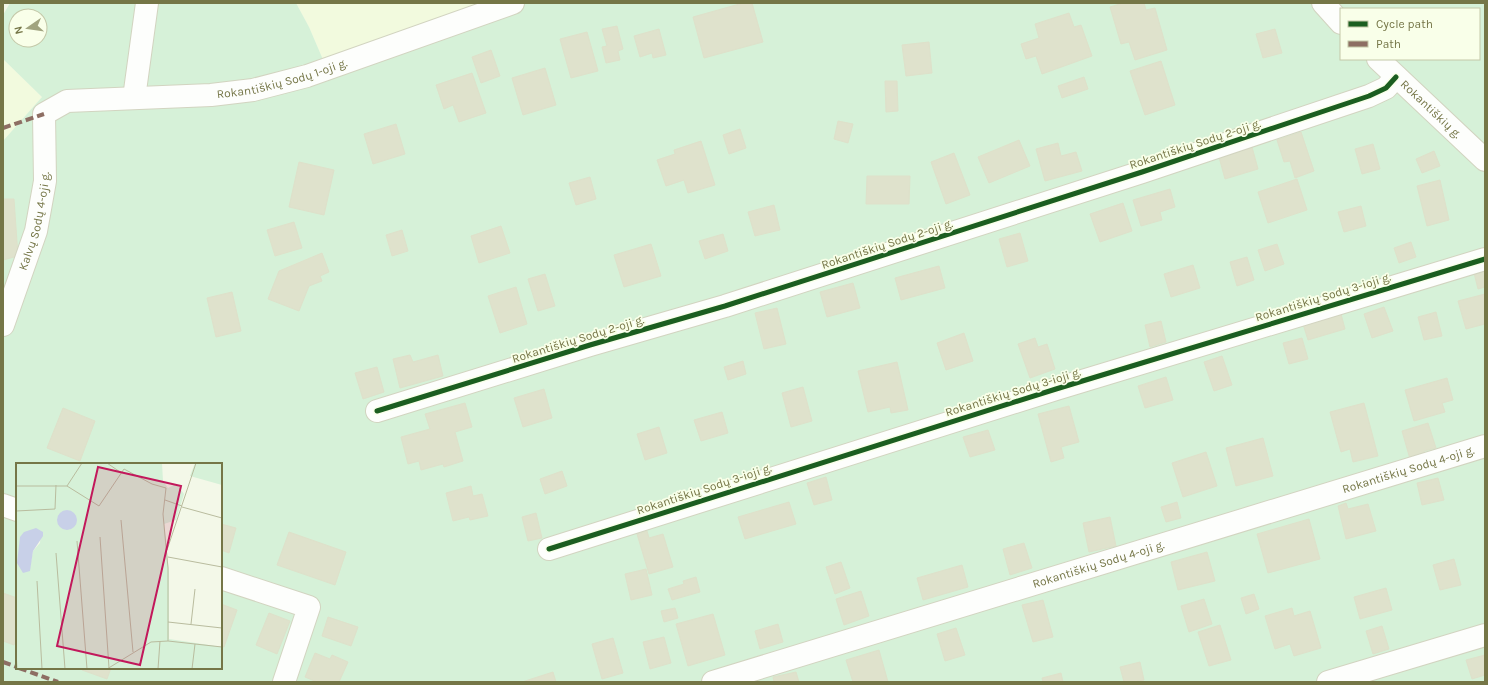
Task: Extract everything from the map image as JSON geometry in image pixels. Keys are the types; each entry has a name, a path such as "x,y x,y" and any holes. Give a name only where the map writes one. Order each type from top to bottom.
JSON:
{"street":[{"path":"134,98 147,3"},
{"name":"Rokantiškių Sodų 1-oji g.","path":"44,114 67,101 211,95 246,91 307,76 513,3"},
{"path":"1323,3 1340,22"},
{"name":"Rokantiškių g.","path":"1379,60 1396,78 1485,160"},
{"name":"Rokantiškių Sodų 2-oji g.","path":"376,411 590,345 725,306 1135,175 1370,96 1386,88 1396,78"},
{"name":"Kalvų Sodų 4-oji g.","path":"3,324 36,231 45,181 44,114"},
{"name":"Rokantiškių Sodų 3-ioji g.","path":"549,549 1041,394 1485,259"},
{"name":"Rokantiškių Sodų 4-oji g.","path":"712,682 1485,446"},
{"path":"3,505 16,510"},
{"path":"222,578 309,607 284,682"},
{"path":"1328,682 1485,635"}],"shaded area":[{"path":"10,3 296,3 309,27 324,62 494,3 1485,3 1485,682 3,682 3,141 42,97 3,59 3,15"},
{"path":"296,3 494,3 324,62 309,27"},
{"path":"3,59 42,97 3,141"}],"building":[{"path":"743,3 752,3 763,42 704,58 693,17"},
{"path":"1123,3 1144,3 1146,10 1155,8 1167,50 1135,60 1129,42 1121,44 1110,7"},
{"path":"1069,13 1074,27 1081,25 1092,56 1042,74 1036,56 1026,59 1021,44 1039,38 1035,24"},
{"path":"617,26 623,49 618,51 620,60 606,63 602,47 607,46 602,29"},
{"path":"659,29 666,55 653,58 652,53 640,57 634,36"},
{"path":"1275,29 1282,53 1263,58 1256,34"},
{"path":"587,32 598,71 571,78 560,39"},
{"path":"929,42 932,73 906,76 902,45"},
{"path":"491,50 500,76 481,83 472,57"},
{"path":"1161,61 1175,105 1145,115 1130,71"},
{"path":"545,68 556,105 523,115 512,78"},
{"path":"472,73 486,113 459,122 453,105 444,109 436,85"},
{"path":"1084,77 1088,89 1062,98 1058,86"},
{"path":"885,81 897,81 898,111 886,112"},
{"path":"838,121 853,124 848,143 834,139"},
{"path":"396,124 405,154 373,164 364,134"},
{"path":"740,129 746,148 729,154 723,135"},
{"path":"1301,132 1314,171 1295,178 1290,161 1284,162 1277,140"},
{"path":"1019,140 1030,166 989,183 978,157"},
{"path":"701,141 715,185 688,193 684,180 666,186 657,160 675,154 674,150"},
{"path":"1058,143 1061,156 1076,152 1082,171 1045,181 1036,149"},
{"path":"1373,144 1380,169 1362,174 1355,149"},
{"path":"1252,147 1258,169 1225,179 1219,157"},
{"path":"1434,151 1440,166 1422,173 1416,159"},
{"path":"954,153 970,195 946,204 931,162"},
{"path":"299,162 334,170 324,215 289,207"},
{"path":"867,176 910,176 909,204 866,204"},
{"path":"590,177 596,199 576,205 569,183"},
{"path":"1297,179 1307,210 1268,223 1258,192"},
{"path":"1440,180 1449,220 1427,226 1417,186"},
{"path":"1170,189 1175,207 1160,212 1162,220 1141,226 1133,200"},
{"path":"3,199 14,199 18,256 3,260"},
{"path":"1123,203 1132,231 1100,242 1090,214"},
{"path":"774,205 780,230 755,236 748,212"},
{"path":"1361,206 1366,226 1344,232 1338,212"},
{"path":"294,222 302,248 275,256 267,230"},
{"path":"501,226 510,253 479,263 471,236"},
{"path":"402,230 408,251 392,256 386,235"},
{"path":"1020,233 1028,261 1007,267 999,239"},
{"path":"723,234 728,251 705,259 699,241"},
{"path":"1411,242 1416,257 1399,263 1394,248"},
{"path":"651,244 661,276 624,287 614,255"},
{"path":"1277,244 1284,264 1265,271 1258,250"},
{"path":"322,253 329,272 320,276 322,281 309,286 299,311 268,299 279,271"},
{"path":"1247,257 1254,280 1237,286 1230,262"},
{"path":"1193,265 1200,288 1171,297 1164,274"},
{"path":"939,266 945,288 901,300 895,278"},
{"path":"1485,266 1485,287 1478,289 1473,269"},
{"path":"545,274 555,306 538,311 528,279"},
{"path":"853,283 860,308 827,317 820,292"},
{"path":"516,287 527,324 500,333 488,296"},
{"path":"232,292 241,331 216,337 207,298"},
{"path":"1485,294 1485,324 1466,329 1458,301"},
{"path":"1384,307 1393,331 1372,338 1364,314"},
{"path":"777,308 786,344 764,349 755,313"},
{"path":"1436,312 1442,336 1424,340 1418,317"},
{"path":"1341,314 1345,329 1308,340 1303,324"},
{"path":"1161,321 1166,342 1150,347 1145,325"},
{"path":"964,333 973,361 946,370 937,343"},
{"path":"1035,338 1038,347 1047,344 1055,369 1030,378 1018,344"},
{"path":"1302,338 1308,359 1289,364 1283,343"},
{"path":"410,355 413,362 438,355 443,376 400,388 393,359"},
{"path":"1222,356 1232,385 1214,391 1204,362"},
{"path":"743,361 746,374 728,380 724,367"},
{"path":"897,362 908,410 891,413 890,407 868,412 858,371"},
{"path":"377,367 384,392 363,399 355,373"},
{"path":"1166,377 1173,400 1145,408 1138,386"},
{"path":"1447,378 1453,400 1442,403 1445,412 1414,421 1405,390"},
{"path":"803,387 812,421 791,427 782,393"},
{"path":"544,389 552,418 523,427 514,398"},
{"path":"465,403 472,427 455,432 463,461 444,467 443,464 421,470 419,461 408,464 401,437 430,429 425,414"},
{"path":"1364,403 1378,456 1353,462 1350,449 1341,452 1330,412"},
{"path":"1069,406 1079,442 1061,447 1064,458 1051,462 1038,414"},
{"path":"63,408 95,421 80,461 47,448"},
{"path":"722,412 728,433 701,441 694,420"},
{"path":"1428,423 1436,448 1424,451 1425,455 1410,459 1402,431"},
{"path":"659,427 667,453 645,460 637,434"},
{"path":"988,430 995,450 970,457 963,437"},
{"path":"1263,438 1273,476 1236,486 1226,448"},
{"path":"1206,452 1217,486 1183,497 1172,463"},
{"path":"562,471 567,486 545,494 540,479"},
{"path":"826,477 832,500 814,505 807,483"},
{"path":"1438,478 1444,500 1422,505 1417,483"},
{"path":"471,486 473,496 482,494 488,516 470,520 469,517 453,521 446,493"},
{"path":"789,502 796,524 745,539 738,517"},
{"path":"1177,502 1181,518 1166,522 1161,507"},
{"path":"1346,503 1348,509 1368,504 1376,531 1346,539 1338,506"},
{"path":"536,513 542,538 528,541 522,517"},
{"path":"1110,517 1116,546 1089,552 1083,523"},
{"path":"1309,519 1320,559 1268,573 1257,534"},
{"path":"222,524 236,528 229,553 222,550"},
{"path":"647,531 649,538 663,534 673,567 649,574 637,534"},
{"path":"289,532 346,552 335,585 277,565"},
{"path":"1024,543 1032,568 1010,575 1003,549"},
{"path":"1207,552 1215,581 1178,590 1171,562"},
{"path":"1454,559 1461,585 1440,590 1433,565"},
{"path":"841,562 850,588 835,594 826,567"},
{"path":"962,565 968,587 923,600 917,578"},
{"path":"646,569 652,595 631,600 625,574"},
{"path":"696,577 700,592 672,600 668,589 684,584 683,581"},
{"path":"1386,588 1392,610 1360,619 1354,597"},
{"path":"861,591 869,616 844,625 836,599"},
{"path":"3,593 16,598 16,640 14,645 3,641"},
{"path":"1254,594 1259,609 1246,614 1241,598"},
{"path":"1204,599 1212,624 1189,632 1181,606"},
{"path":"1043,600 1053,637 1033,642 1022,605"},
{"path":"222,604 237,610 224,647 222,646"},
{"path":"675,608 678,618 664,622 661,611"},
{"path":"1292,608 1294,616 1310,611 1321,648 1294,656 1290,644 1275,649 1265,616"},
{"path":"269,613 290,621 277,654 256,645"},
{"path":"713,614 725,655 688,666 676,624"},
{"path":"328,617 358,627 351,646 322,636"},
{"path":"778,624 783,642 760,649 755,631"},
{"path":"1220,625 1231,660 1209,666 1198,632"},
{"path":"1382,626 1389,649 1373,654 1366,631"},
{"path":"956,628 965,655 945,661 937,634"},
{"path":"664,637 671,663 650,669 643,642"},
{"path":"613,638 623,673 602,679 592,644"},
{"path":"879,650 888,682 853,682 846,660"},
{"path":"315,653 330,659 332,655 348,662 339,682 317,682 305,677"},
{"path":"1485,655 1485,675 1472,679 1466,660"},
{"path":"1140,662 1144,680 1124,682 1120,667"},
{"path":"82,669 111,669 107,679"},
{"path":"553,672 556,682 522,682"},
{"path":"796,672 799,682 774,682 773,677"},
{"path":"1061,673 1063,682 1043,682 1042,678"}],"marked path":[{"path":"3,128 44,114"},
{"path":"3,662 16,667"},
{"path":"22,669 58,682"}],"cycle path":[{"path":"377,411 590,345 725,306 1142,172 1369,96 1386,88 1396,77"},
{"path":"549,549 1056,389 1485,259"}]}
